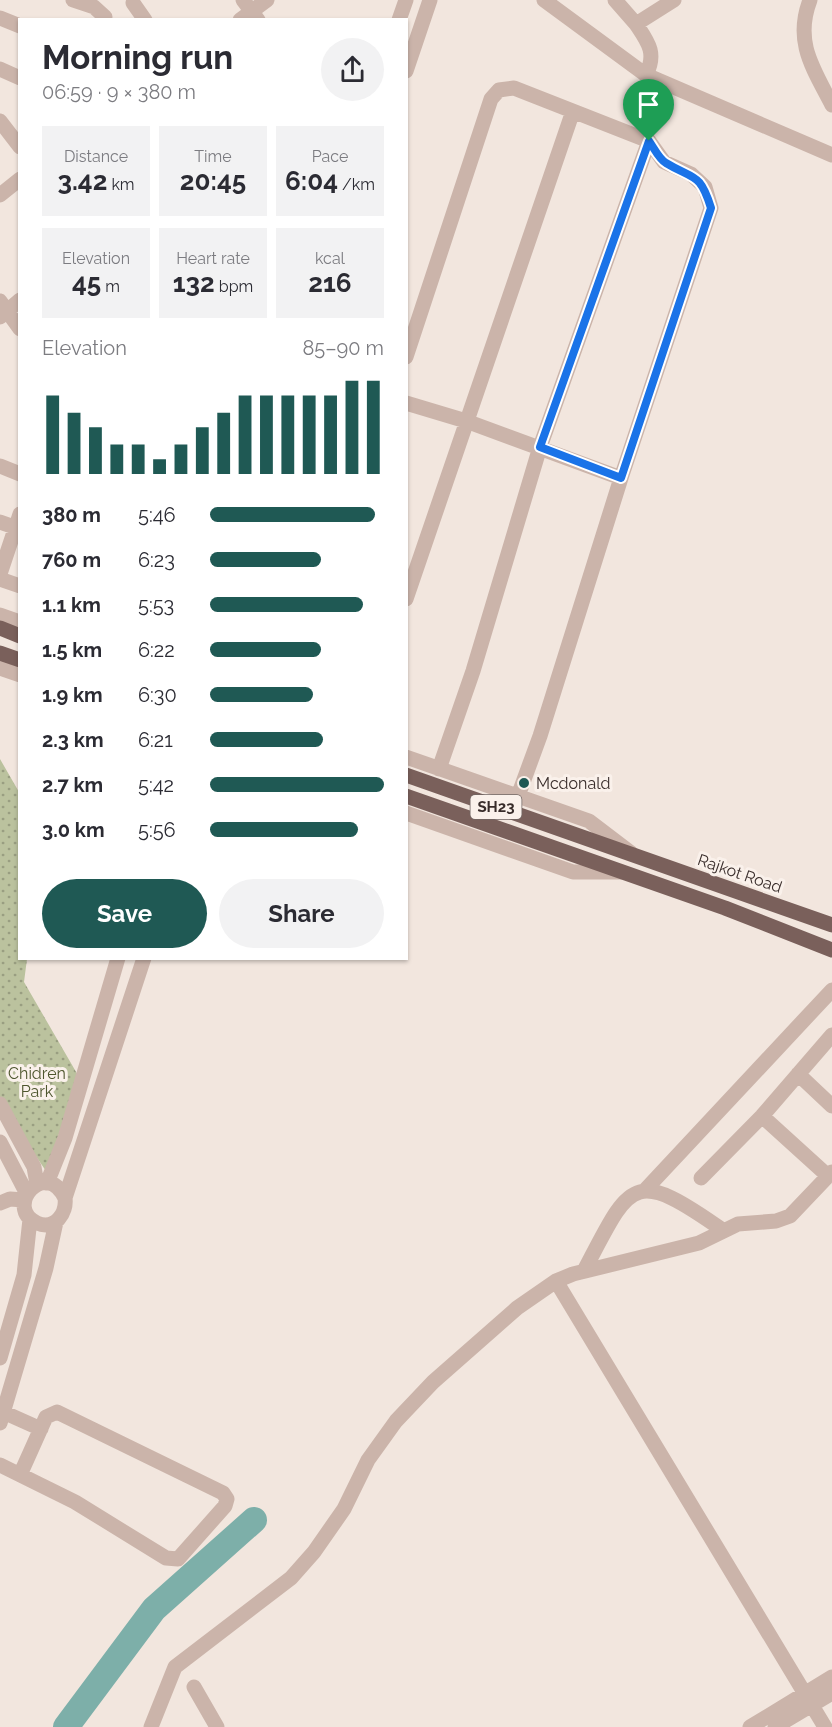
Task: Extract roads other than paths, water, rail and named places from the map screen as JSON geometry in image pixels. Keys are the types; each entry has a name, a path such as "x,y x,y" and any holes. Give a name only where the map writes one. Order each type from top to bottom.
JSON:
{"main road":[{"path":"0,628 18,635"},
{"path":"0,653 18,659"},
{"name":"SH23","path":"408,776 635,856"},
{"name":"SH23","path":"408,797 653,882 832,950"},
{"name":"Rajkot Road","path":"635,856 825,922"}],"street":[{"path":"73,0 94,7 104,18"},
{"path":"248,13 267,0"},
{"path":"400,18 406,0"},
{"path":"408,66 430,0"},
{"path":"544,0 646,75 832,155"},
{"path":"615,0 636,24 651,51 653,62 646,75"},
{"path":"636,24 674,0"},
{"path":"810,0 803,23 804,42 814,70 832,105"},
{"path":"133,3 144,18"},
{"path":"0,18 18,25"},
{"path":"0,69 18,77"},
{"path":"408,351 491,99 499,90 514,88 649,141 664,162 691,174 705,188 711,208 621,478 540,736 518,796"},
{"path":"408,593 573,111"},
{"path":"0,122 18,144"},
{"path":"439,769 473,671 540,447 649,141"},
{"path":"0,195 18,181"},
{"path":"18,301 2,310 18,327"},
{"path":"408,404 466,421 621,478"},
{"path":"0,466 18,473"},
{"path":"0,522 18,523 0,577 18,585"},
{"path":"0,615 18,621"},
{"path":"0,668 18,674"},
{"path":"408,758 589,821 635,856"},
{"path":"408,814 573,872 624,872"},
{"path":"56,1222 42,1225 30,1219 26,1213 34,1190 65,1138 117,960"},
{"path":"41,1429 2,1417 46,1269 56,1222 65,1212 66,1198 143,960"},
{"path":"646,1189 832,990"},
{"path":"701,1178 762,1116 831,1038"},
{"path":"798,1074 832,1106"},
{"path":"0,1104 34,1167 34,1190"},
{"path":"150,1727 175,1667 291,1578 314,1552 344,1509 368,1461 396,1421 433,1382 517,1308 556,1281 584,1271 673,1251 738,1224 776,1221 790,1216 830,1174 762,1116"},
{"path":"0,1142 34,1190"},
{"path":"0,1203 34,1190 57,1186 66,1198"},
{"path":"584,1271 617,1207 630,1194 646,1189 660,1192 696,1211 724,1231"},
{"path":"0,1358 24,1275 30,1219"},
{"path":"556,1281 825,1727"},
{"path":"0,1465 20,1475 75,1502 166,1558 178,1559 225,1506 227,1499 223,1493 57,1412 46,1417 20,1475"},
{"path":"775,1727 832,1677"},
{"path":"194,1687 217,1727"},
{"path":"750,1727 808,1700 832,1693"}],"waterway":[{"path":"66,1727 154,1609 254,1520"}],"place":[{"name":"Mcdonald","path":"524,783"}],"park label":[{"name":"Chidren Park","path":"37,1082"}]}
